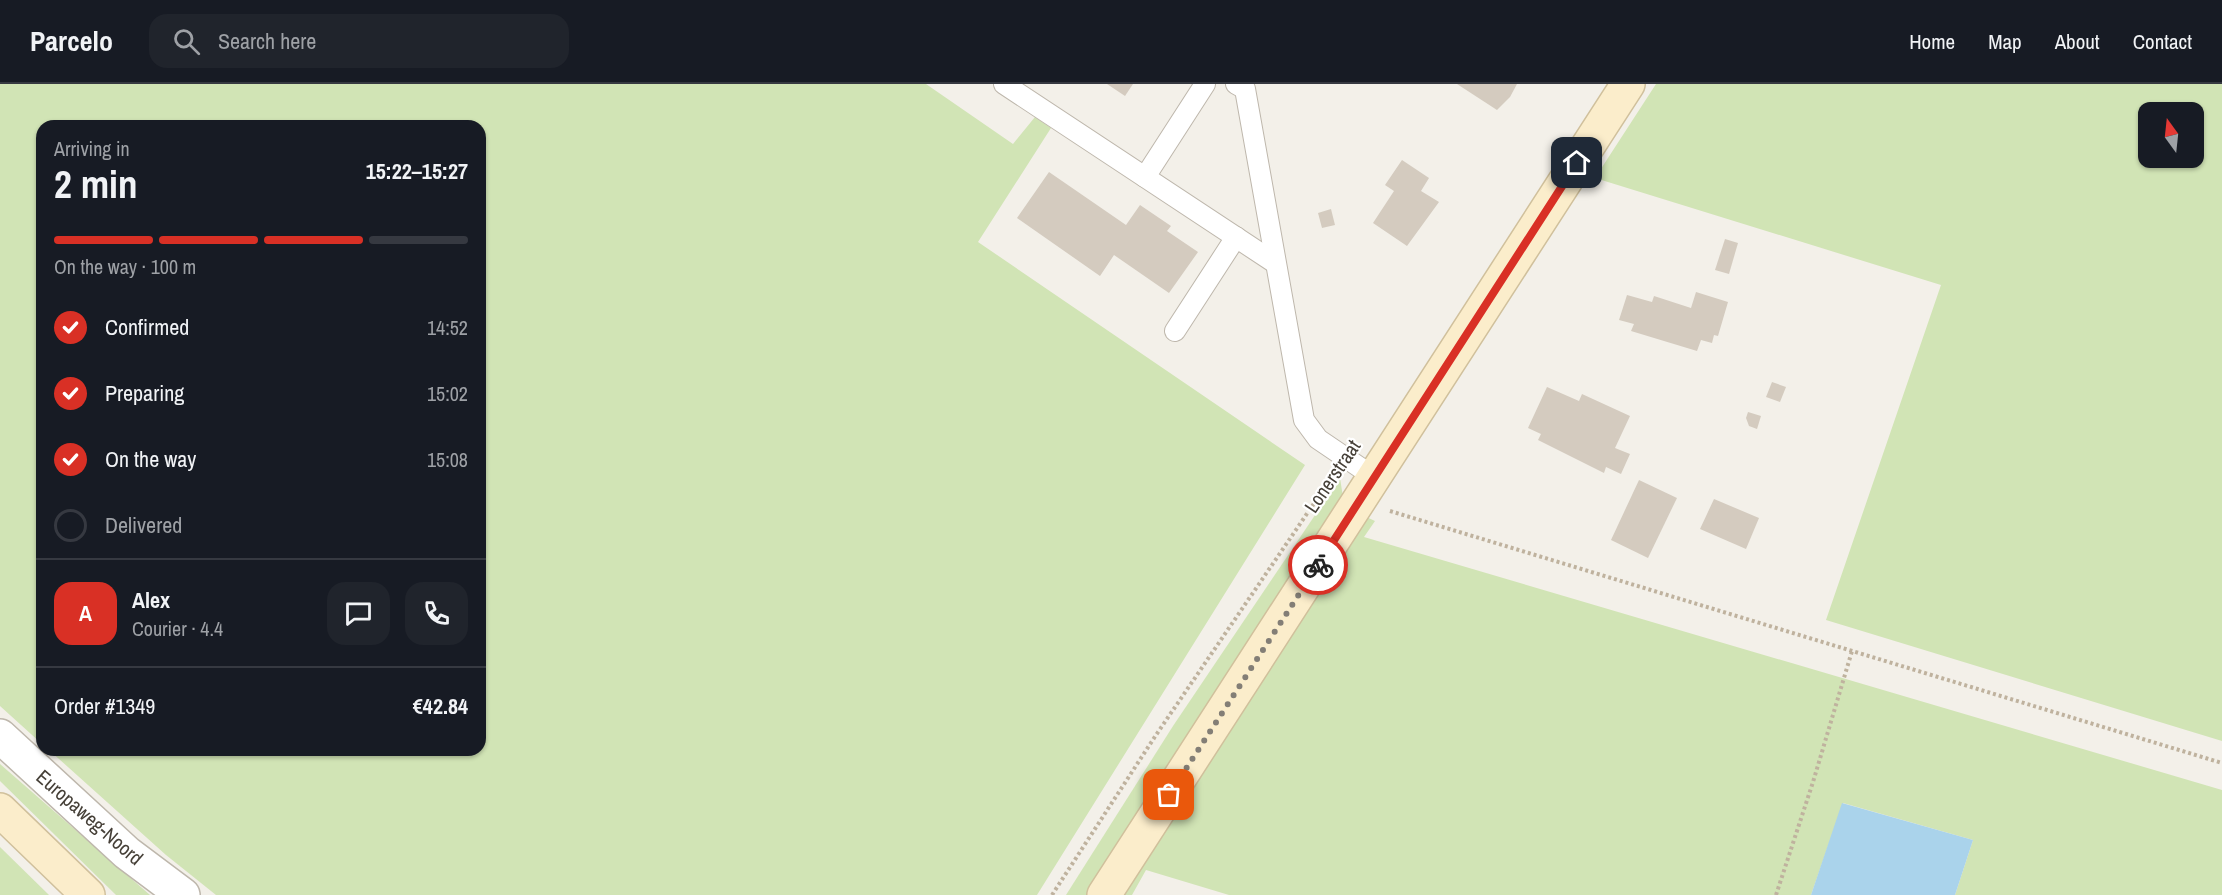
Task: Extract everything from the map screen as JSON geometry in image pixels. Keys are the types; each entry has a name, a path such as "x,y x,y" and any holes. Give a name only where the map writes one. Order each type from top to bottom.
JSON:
{"street":[{"name":"Lonerstraat","path":"1104,895 1628,84"},
{"name":"Europaweg-Noord","path":"0,736 127,853 183,895"},
{"path":"0,810 88,895"}],"lane":[{"path":"1004,84 1275,263"},
{"path":"1145,177 1205,84"},
{"path":"1236,84 1245,89 1304,420 1318,439 1344,458 1369,486"},
{"path":"1175,331 1236,237"}],"path":[{"name":"Lonerstraat","path":"1052,895 1156,735 1344,458"},
{"path":"1369,486 1394,513 2222,763"},
{"path":"1776,895 1814,782 1852,651"}],"green space":[{"path":"0,84 926,84 1013,144 1035,117 1051,128 978,242 1305,465 1037,895 216,895 166,855 56,756 486,756 486,120 36,120 36,739 0,706"},
{"path":"1656,84 2222,84 2222,741 1826,620 1941,285 1595,178"},
{"path":"1340,478 1343,497 1086,895 1066,895 1173,726"},
{"path":"1362,515 1375,521 1364,537 2222,790 2222,895 1955,895 1973,840 1843,803 1811,895 1229,895 1146,870 1132,895 1116,895"},
{"path":"0,764 150,895 116,895 0,781"},
{"path":"0,847 49,895 0,895"}],"water":[{"path":"1842,803 1973,840 1955,895 1811,895"}],"building":[{"path":"1107,84 1133,84 1125,96"},
{"path":"1457,84 1517,84 1510,97 1497,110"},
{"path":"1402,160 1429,178 1421,191 1439,202 1407,246 1373,223 1394,191 1385,185"},
{"path":"1049,172 1126,225 1140,205 1171,226 1167,231 1198,252 1169,293 1114,255 1100,276 1017,218"},
{"path":"1331,209 1335,225 1322,228 1318,213"},
{"path":"1725,239 1738,243 1729,274 1715,270"},
{"path":"1696,292 1728,302 1718,336 1714,335 1712,343 1701,340 1697,351 1631,331 1634,324 1619,320 1627,295 1652,302 1654,296 1691,308"},
{"path":"1772,382 1786,387 1780,402 1766,397"},
{"path":"1547,387 1579,401 1582,394 1630,416 1615,448 1630,454 1621,474 1606,467 1604,473 1538,440 1541,434 1528,428"},
{"path":"1748,412 1761,416 1757,429 1749,426 1746,418"},
{"path":"1639,480 1677,498 1648,558 1611,540"},
{"path":"1714,499 1759,518 1746,549 1700,529"}],"way so far":[{"path":"1169,795 1318,565"}],"route":[{"path":"1318,565 1577,163"}]}
